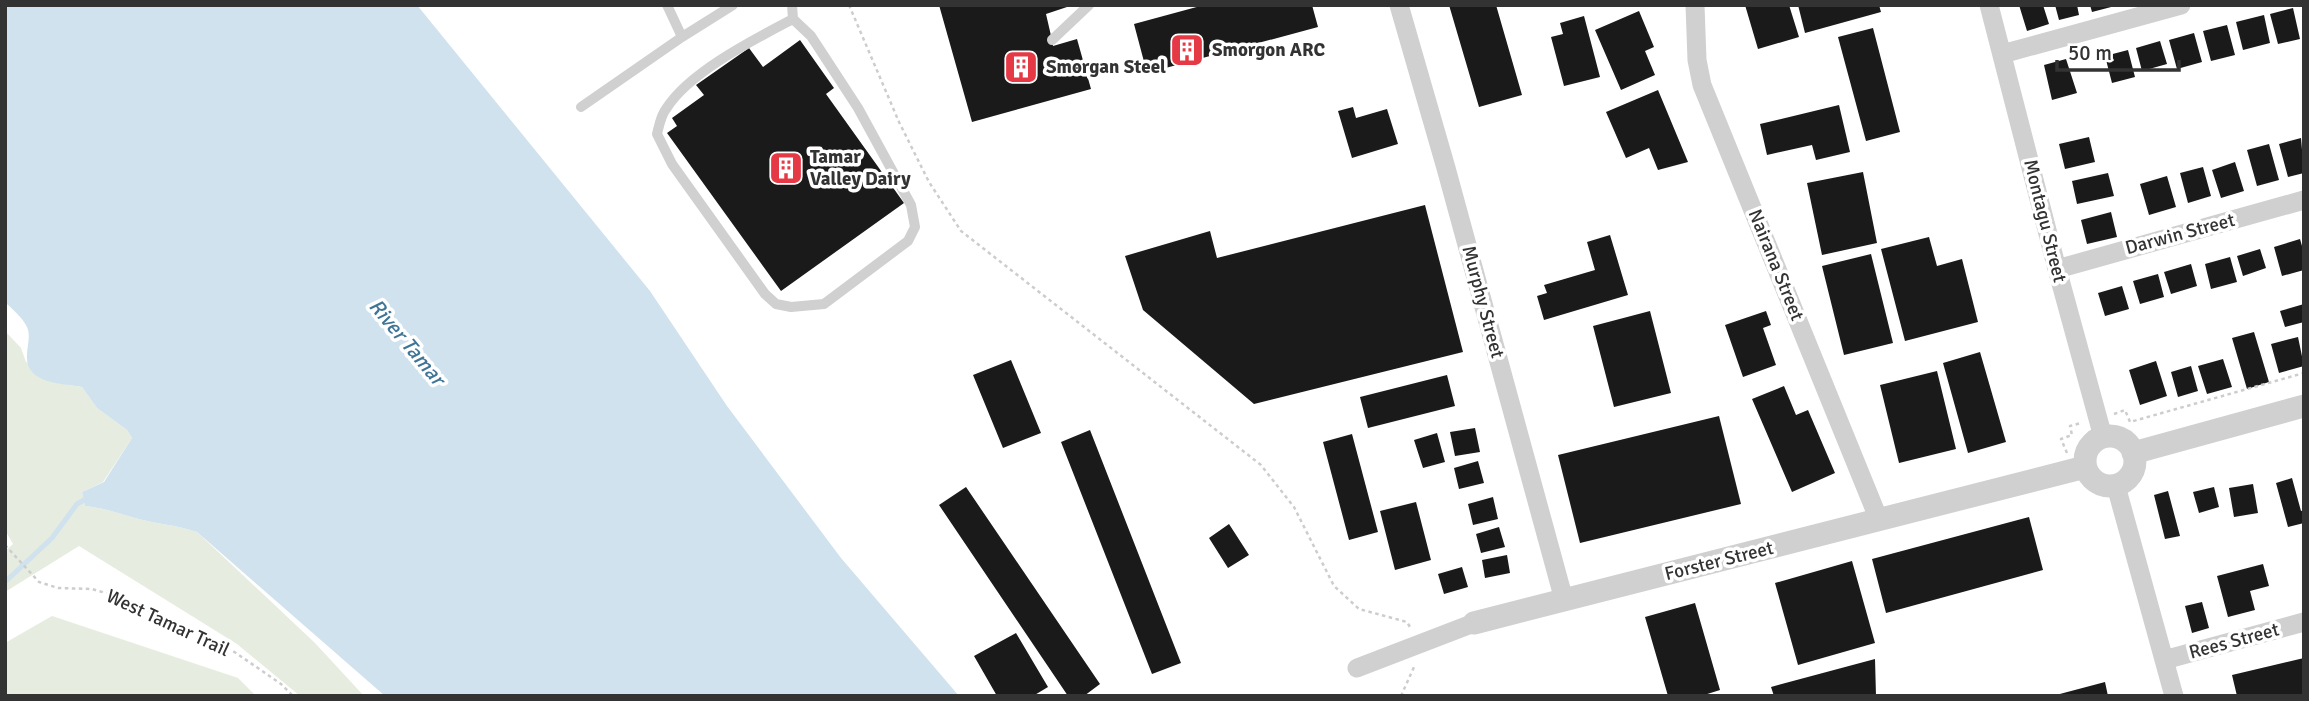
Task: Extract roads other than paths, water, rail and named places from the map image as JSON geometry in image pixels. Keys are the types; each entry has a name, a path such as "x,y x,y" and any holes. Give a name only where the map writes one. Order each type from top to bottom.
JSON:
{"street":[{"name":"Murphy Street","path":"1399,5 1450,181 1564,600"},
{"name":"Nairana Street","path":"1695,5 1697,60 1702,85 1879,520"},
{"name":"Montagu Street","path":"1989,5 2103,437"},
{"path":"2002,54 2181,5"},
{"name":"Darwin Street","path":"2057,268 2304,201"},
{"path":"2133,453 2304,406"},
{"path":"2103,437 2121,439 2133,453 2134,470 2116,486 2093,480 2085,467 2086,452 2096,440 2103,437"},
{"name":"Forster Street","path":"1357,668 1474,624 2085,467"},
{"path":"2116,486 2174,696"},
{"name":"Rees Street","path":"2164,660 2304,622"}],"lane":[{"path":"667,5 682,37"},
{"path":"581,107 733,5"},
{"path":"792,5 793,19 811,36 858,108 911,205 915,228 908,241 824,303 791,307 776,304 765,295 672,164 657,134 665,109 693,80 748,43 793,19"},
{"path":"1052,40 1089,5"}],"water":[{"name":"River Tamar","path":"5,5 417,5 650,291 727,406 841,558 959,696 385,696 197,532 85,506 82,492 104,482 132,438 127,430 97,408 82,387 55,383 32,372 28,365 27,327 5,302"}],"waterway":[{"path":"5,582 52,538 77,504 84,500"}],"place":[{"name":"Smorgon ARC","path":"1187,50"},
{"name":"Smorgan Steel","path":"1021,67"},
{"name":"Tamar Valley Dairy","path":"786,168"}]}
